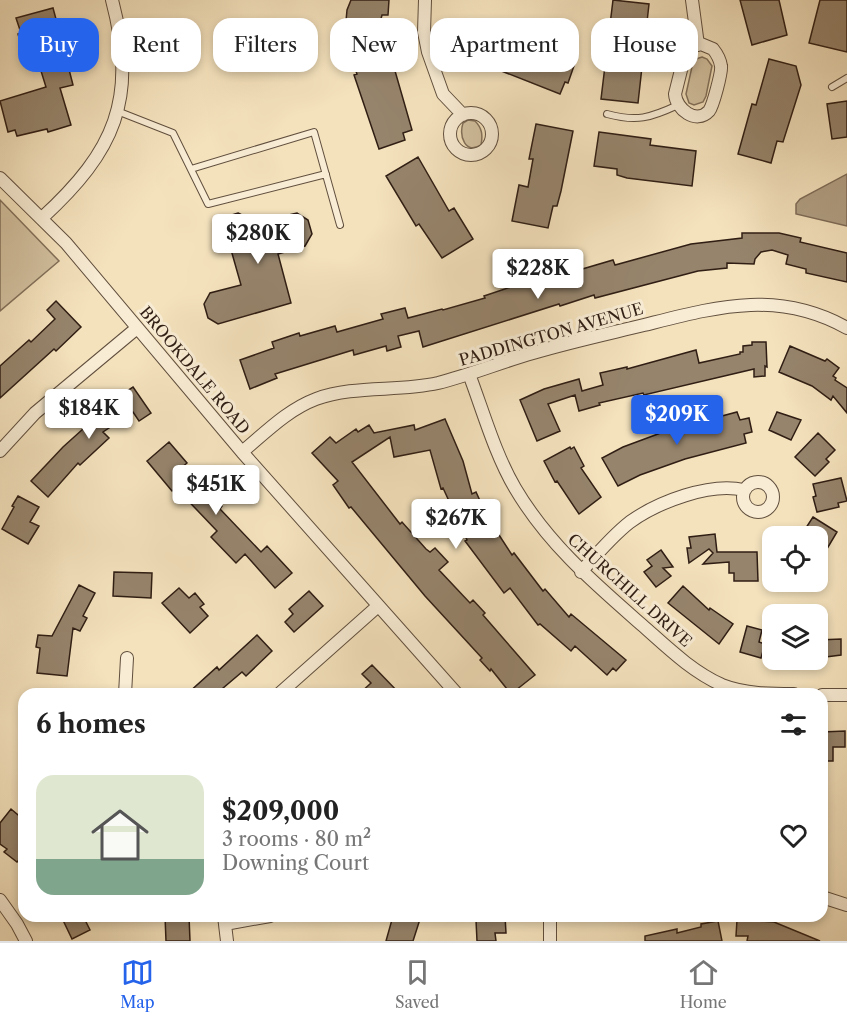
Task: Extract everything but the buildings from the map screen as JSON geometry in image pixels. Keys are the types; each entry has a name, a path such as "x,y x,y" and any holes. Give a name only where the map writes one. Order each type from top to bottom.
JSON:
{"street":[{"path":"42,218 63,200 97,158 117,111 123,74 123,48 112,0"},
{"path":"425,0 424,32 429,52 443,94 462,115"},
{"path":"693,0 699,45"},
{"path":"693,45 713,49 721,64 721,71 711,108 705,114 694,115 686,113 678,105 675,94 685,54 693,45"},
{"name":"BROOKDALE ROAD","path":"0,178 66,243 242,452 452,688"},
{"name":"PADDINGTON AVENUE","path":"242,452 278,421 299,407 317,399 353,392 419,386 469,374 562,345 695,312 736,304 782,306 826,318 847,328"},
{"path":"0,451 35,413 137,328"},
{"name":"CHURCHILL DRIVE","path":"469,374 514,486 546,534 581,572 674,654 706,677 731,688"},
{"path":"581,572 629,523 658,506 708,490 732,488 744,490"},
{"path":"286,688 378,606"},
{"path":"125,688 127,658"},
{"path":"828,695 847,695"},
{"path":"828,899 847,905"},
{"path":"0,900 26,941"},
{"path":"224,922 227,941"},
{"path":"550,941 552,922"}],"lane":[{"path":"832,87 847,78"},
{"path":"607,114 626,119 650,117 678,105"},
{"path":"117,111 173,134 208,204 326,174"},
{"path":"191,169 314,132 340,225"}],"shaded area":[{"path":"698,58 707,59 712,66 706,96 703,102 694,105 689,103 686,94 691,72 698,72"},
{"path":"468,120 475,121 479,126 481,145 471,148 464,143 462,128 463,123"},
{"path":"847,174 847,226 796,214 796,204 800,199"},
{"path":"0,200 59,261 0,311"}]}
